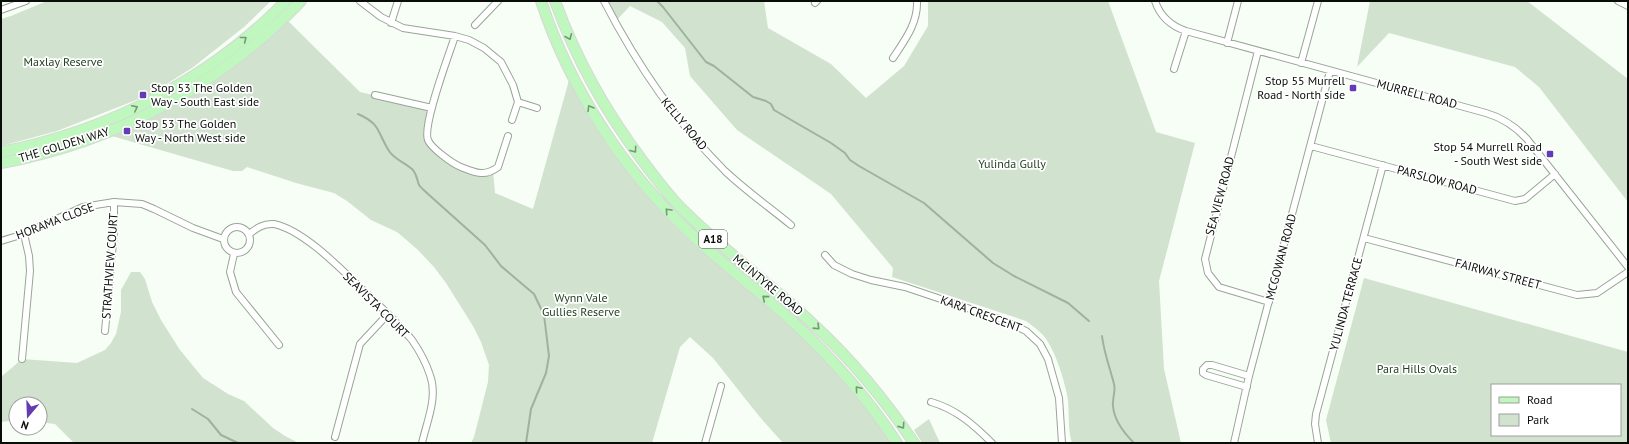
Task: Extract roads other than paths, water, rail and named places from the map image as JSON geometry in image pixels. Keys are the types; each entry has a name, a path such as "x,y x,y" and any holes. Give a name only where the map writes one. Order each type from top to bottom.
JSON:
{"main road":[{"name":"THE GOLDEN WAY","path":"1,152 78,132 121,115 154,99 184,82 248,37 286,1"},
{"name":"THE GOLDEN WAY","path":"1,163 61,149 94,138 165,106 214,76 242,55 285,18 301,1"},
{"name":"MCINTYRE ROAD","path":"541,1 553,34 580,91 610,138 651,192 670,214 713,255 790,319 826,353 858,389 897,443"},
{"name":"MCINTYRE ROAD","path":"556,1 577,55 601,100 616,125 661,186 719,245 797,310 831,341 883,400 914,443"}],"street":[{"path":"1,10 26,1"},
{"path":"360,1 381,18 403,28 455,36 469,40 484,48 501,62 513,85 518,102 512,120"},
{"path":"391,23 398,1"},
{"path":"474,25 490,4 498,1"},
{"name":"KELLY ROAD","path":"604,1 634,56 676,116 726,171 791,225"},
{"path":"893,58 908,36 914,22 917,12 917,1"},
{"name":"MURRELL ROAD","path":"1155,1 1159,11 1167,21 1173,26 1186,31 1478,110 1502,118 1524,135 1628,267"},
{"path":"1227,43 1238,1"},
{"path":"1301,63 1318,1"},
{"path":"1618,1 1628,6"},
{"path":"1174,69 1186,31"},
{"path":"455,36 444,66 427,126 428,140 432,146 457,165 472,172 485,174 498,167 508,136"},
{"name":"SEA VIEW ROAD","path":"1258,51 1205,259 1208,273 1219,287 1269,302"},
{"name":"MCGOWAN ROAD","path":"1234,443 1247,387 1330,71"},
{"path":"375,95 432,108"},
{"path":"518,102 538,108"},
{"name":"PARSLOW ROAD","path":"1311,146 1515,201 1525,199 1555,174"},
{"name":"YULINDA TERRACE","path":"1318,443 1315,424 1316,414 1383,165"},
{"name":"HORAMA CLOSE","path":"1,241 24,234 83,207 114,202 142,204 154,208 193,228 223,239"},
{"name":"STRATHVIEW COURT","path":"105,331 114,232 114,202"},
{"name":"SEAVISTA COURT","path":"249,234 261,225 273,224 292,231 329,258 388,314 412,341 426,365 433,386 433,398 422,443"},
{"path":"230,227 241,227 249,234 250,244 243,253 234,254 224,246 223,239 230,227"},
{"path":"22,359 30,271 30,256 24,234"},
{"name":"FAIRWAY STREET","path":"1364,238 1577,295 1597,293 1628,272"},
{"path":"234,254 230,272 236,292 279,345"},
{"name":"KARA CRESCENT","path":"824,255 834,265 852,274 870,280 897,284 912,289 1014,325 1031,335 1040,344 1045,353 1058,392 1062,443"},
{"path":"335,437 360,344 388,314"},
{"path":"1247,387 1206,375 1203,373 1203,369 1206,366 1212,365 1250,376"},
{"path":"706,443 721,386"},
{"path":"931,402 945,407 967,420 992,443"}],"waterway":[{"path":"657,1 706,62 714,66 753,97 771,104 774,110 831,143 859,166 924,203 993,263 1014,276 1068,303 1089,321"},
{"path":"358,114 375,125 391,154 413,170 419,185 485,245 501,266 534,294 544,315 549,356 546,373 531,409 526,443"},
{"path":"1102,336 1114,387 1113,403 1115,416 1123,431 1134,443"},
{"path":"192,409 208,419 221,435 238,443"}],"place":[{"name":"Stop 55 Murrell Road - North side","path":"1353,88"},
{"name":"Stop 53 The Golden Way - South East side","path":"143,95"},
{"name":"Stop 53 The Golden Way - North West side","path":"127,131"},
{"name":"Stop 54 Murrell Road - South West side","path":"1550,154"}],"park label":[{"name":"Maxlay Reserve","path":"63,62"},
{"name":"Yulinda Gully","path":"1012,164"},
{"name":"Wynn Vale Gullies Reserve","path":"581,305"},
{"name":"Para Hills Ovals","path":"1417,369"}]}
